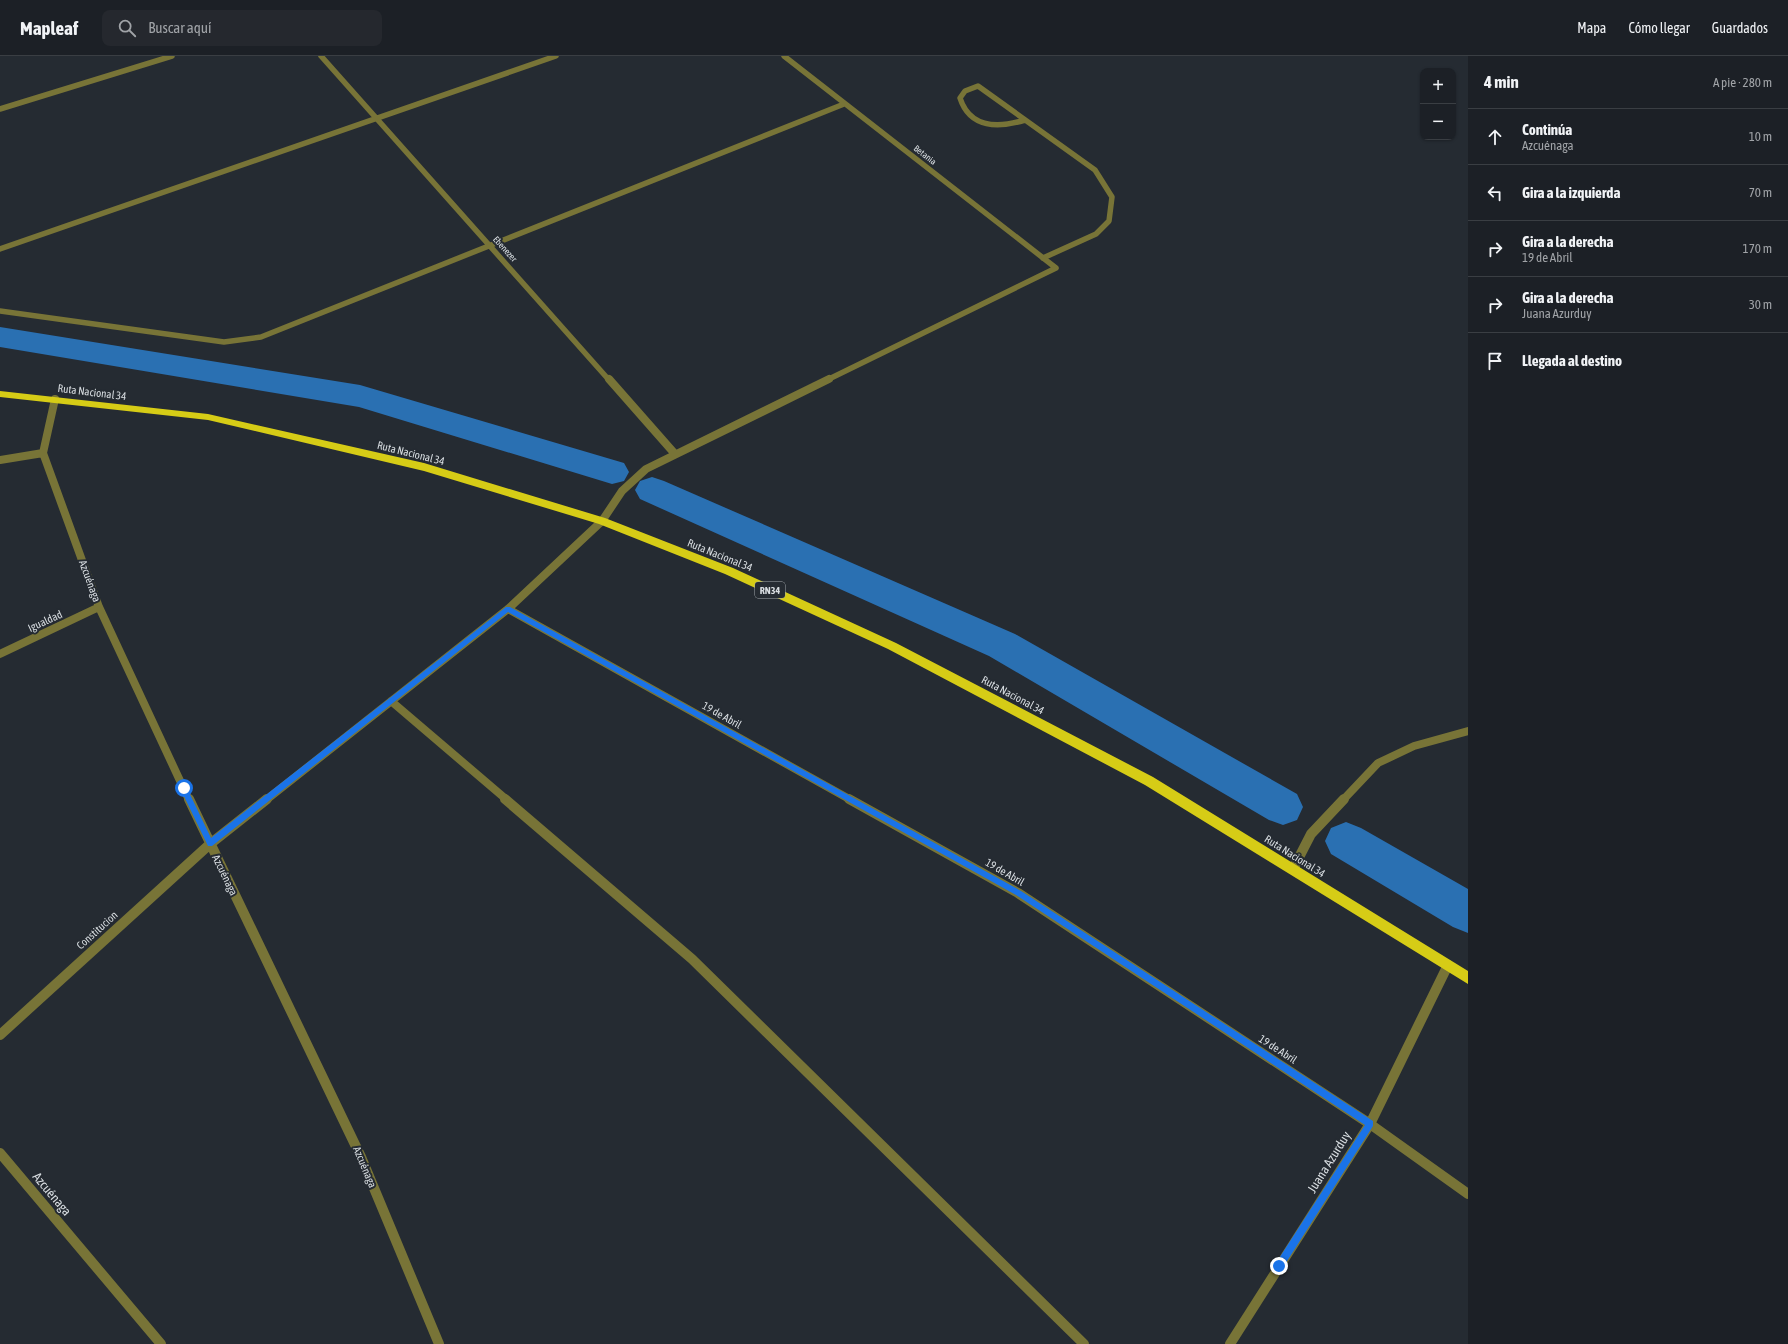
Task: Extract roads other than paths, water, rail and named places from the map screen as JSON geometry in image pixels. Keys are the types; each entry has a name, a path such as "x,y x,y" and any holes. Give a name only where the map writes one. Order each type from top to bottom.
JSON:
{"highway":[{"name":"Ruta Nacional 34","path":"0,394 55,399 215,419 424,467 602,522 729,571 892,646 1149,781 1468,978"}],"street":[{"path":"0,109 172,56"},
{"name":"Ebenezer","path":"321,56 675,454"},
{"path":"0,249 556,56"},
{"name":"Betania","path":"784,56 1056,268"},
{"path":"1025,120 1003,125 984,123 971,118 963,108 960,98 966,90 978,86 1095,170 1112,197 1109,221 1096,234 1043,258"},
{"path":"0,310 224,342 261,337 844,104"},
{"name":"Constitucion","path":"0,1035 210,844 508,609 602,522 622,490 646,470 675,454 1056,268"},
{"path":"0,460 43,453 55,399"},
{"name":"Azcuénaga","path":"43,453 99,606 210,844 361,1157 439,1344"},
{"name":"Igualdad","path":"0,654 99,606"},
{"name":"19 de Abril","path":"508,609 1018,893 1370,1124 1468,1194"},
{"path":"391,701 692,959 1084,1344"},
{"path":"1293,869 1311,834 1378,763 1414,746 1468,731"},
{"name":"Juana Azurduy","path":"1230,1344 1370,1124 1448,965"},
{"name":"Azcuénaga","path":"0,1153 161,1344"}],"waterway":[{"path":"0,337 360,396 612,472"},
{"path":"652,490 1002,645 1283,807"},
{"path":"1346,841 1468,912"}]}
